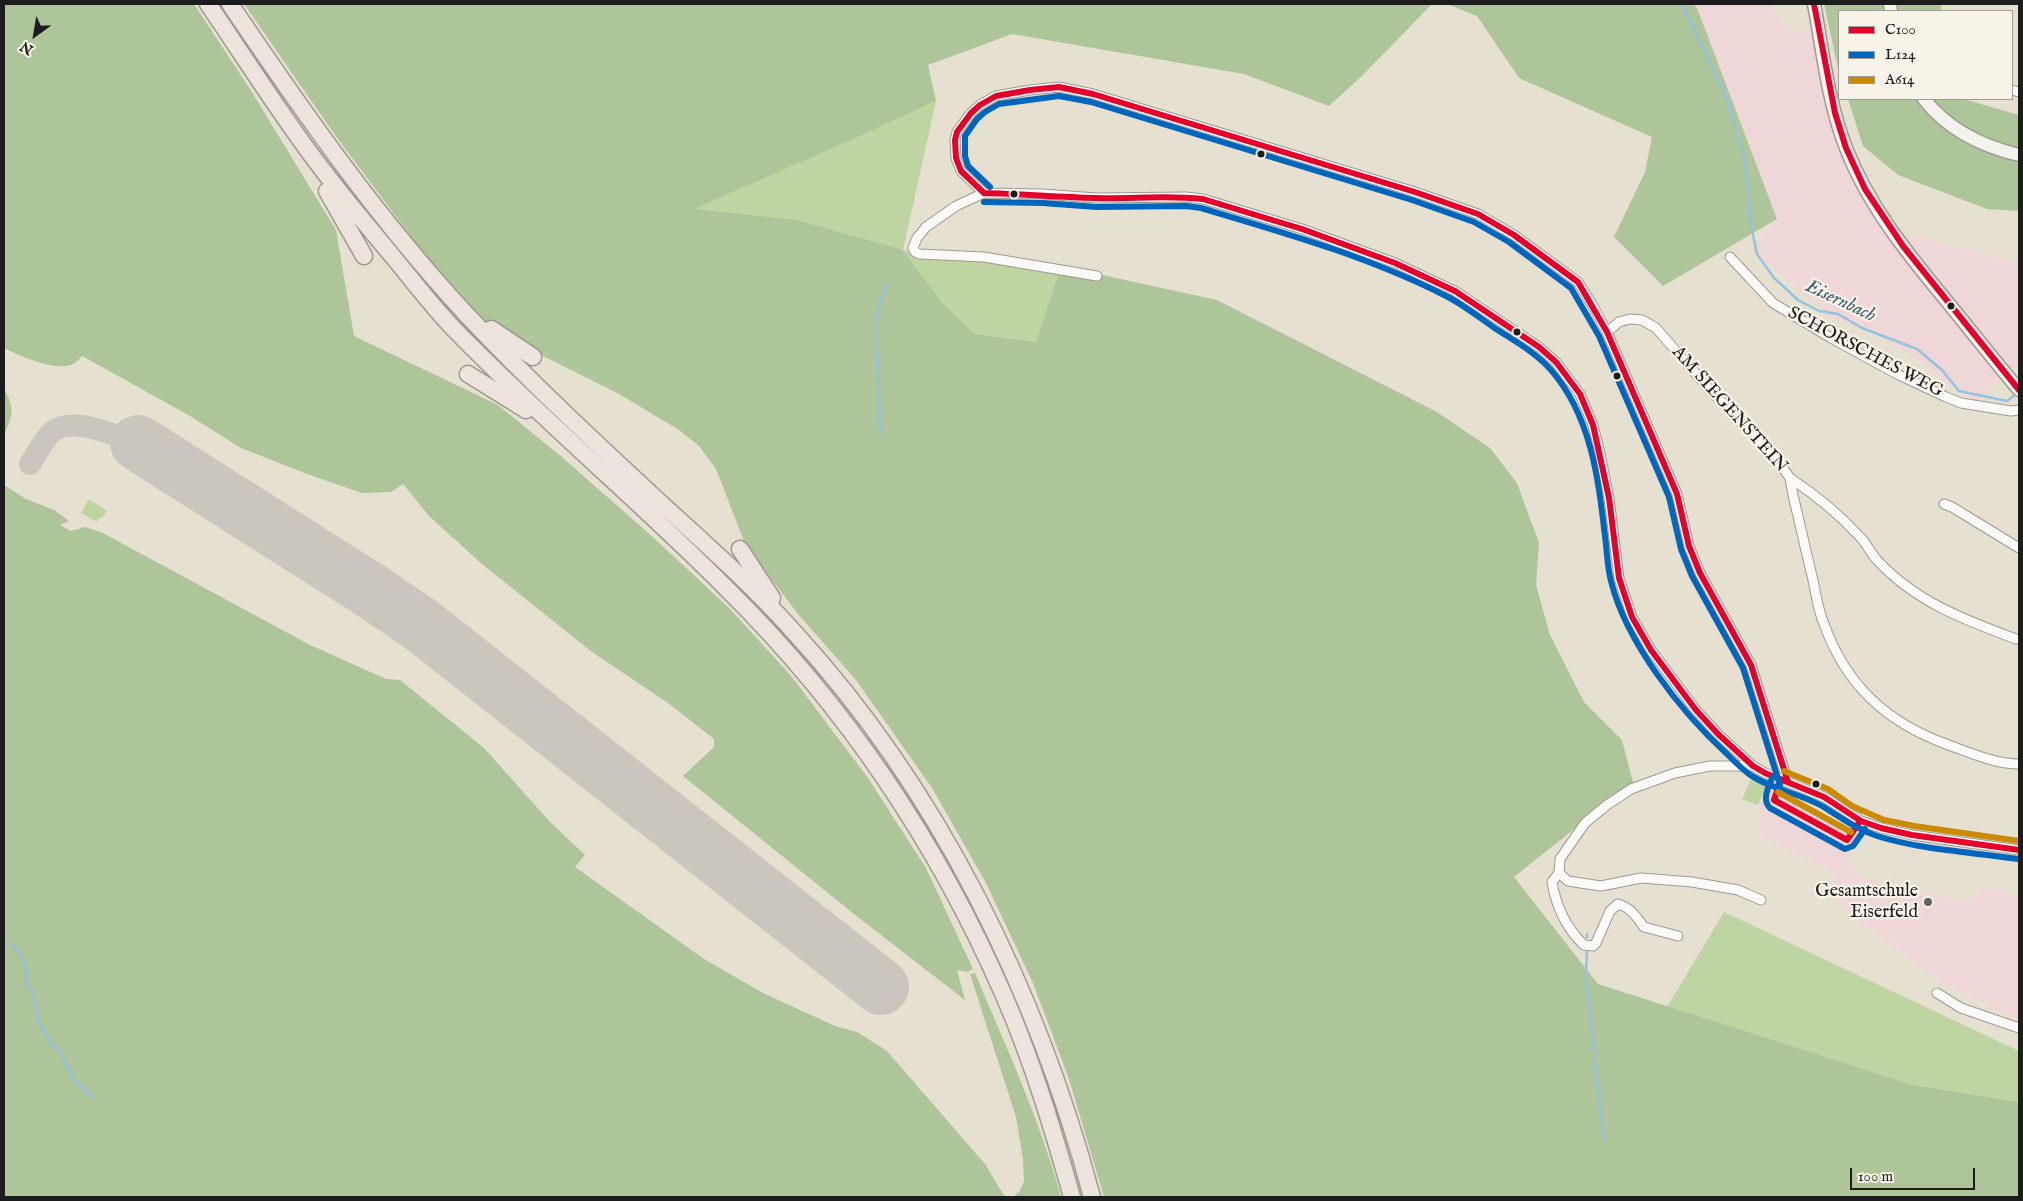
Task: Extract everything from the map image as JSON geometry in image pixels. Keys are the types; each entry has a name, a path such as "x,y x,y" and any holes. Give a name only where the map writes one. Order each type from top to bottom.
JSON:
{"highway":[{"path":"208,4 293,130 351,207 450,324 572,444 729,591 782,647 834,707 899,799 933,855 976,935 1006,1000 1052,1126 1072,1197"},
{"path":"230,4 308,118 366,196 411,252 466,314 584,431 742,578 796,633 847,695 914,788 949,846 988,919 1022,992 1045,1051 1092,1197"},
{"path":"293,130 364,256"},
{"path":"466,314 533,357"},
{"path":"468,374 530,413 572,444"},
{"path":"740,549 796,633"}],"main road":[{"path":"1814,4 1836,114 1846,148 1860,178 1883,219 1913,260 2018,389"},
{"path":"1925,100 1939,116 1968,138 1987,146 2019,155"}],"street":[{"path":"984,193 961,171 956,158 955,140 957,132 971,113 980,105 996,96 1058,87 1092,94 1415,192 1478,214 1514,235 1578,282 1607,332 1677,494 1689,546 1700,573 1751,665 1788,782"},
{"path":"1097,276 984,257 920,254 915,252 913,248 914,243 926,227 956,206 984,193 1043,194 1096,198 1186,197 1203,199 1302,229 1395,263 1454,291 1539,347 1556,362 1580,394 1593,425 1609,498 1619,578 1632,616 1651,650 1696,710 1718,734 1753,766 1824,797 1855,817 1881,828 1912,835 2019,850"},
{"name":"SCHORSCHES WEG","path":"1730,257 1773,303 1899,376 1962,403 2011,411 2019,410"},
{"name":"AM SIEGENSTEIN","path":"1607,332 1619,322 1630,319 1642,320 1656,328 1708,388 1775,457 1790,478 1823,623 1836,655 1879,708 1902,724 1933,739 1969,753 2019,764"},
{"path":"1790,478 1806,489 1860,537 1877,561 1907,587 1941,609 2016,639"},
{"path":"1944,504 2019,548"},
{"path":"1678,936 1644,927 1636,914 1625,906 1618,904 1610,911 1596,943 1593,946 1584,945 1573,934 1555,899 1552,882 1559,873 1560,859 1585,823 1631,789 1675,773 1710,766 1753,766"},
{"path":"1559,873 1568,881 1601,886 1641,878 1692,882 1738,890 1761,900"},
{"path":"1937,994 1961,1008 2019,1028"}],"shaded area":[{"path":"1693,4 1770,4 1784,26 1794,33 1813,28 1839,143 1858,188 1893,245 1913,235 2019,263 2019,360 1978,402 1959,391 1906,351 1862,328 1830,316 1751,249 1777,219 1697,8"},
{"name":"Gesamtschule Eiserfeld","path":"1769,784 1850,831 1842,845 1860,877 1964,901 1991,887 2019,898 2019,1020 1937,979 1838,904 1833,871 1760,835 1760,806"}],"green space":[{"path":"4,4 194,4 250,89 336,230 354,336 498,405 563,458 655,539 731,610 792,677 868,778 926,868 973,969 968,972 957,970 965,1000 854,914 683,776 714,747 714,739 668,703 592,652 482,564 430,517 403,484 391,492 362,493 241,448 190,416 82,356 73,364 57,366 28,359 4,348"},
{"path":"244,4 1432,4 1362,76 1329,106 1244,74 1012,34 928,65 936,101 694,209 796,220 903,250 941,301 975,334 1036,342 1061,266 1217,300 1437,412 1490,448 1517,483 1539,543 1536,585 1550,635 1584,702 1622,740 1633,782 1514,877 1598,984 1913,1085 2019,1102 2019,1197 1104,1197 1069,1079 1033,983 986,883 932,788 856,680 798,614 746,546 716,469 699,446 679,430 619,394 495,332 424,254 335,135"},
{"path":"1447,4 1693,4 1697,8 1777,219 1663,286 1614,237 1645,172 1652,137 1519,78 1477,16"},
{"path":"1824,4 1941,4 1941,10 1838,10 1838,67"},
{"path":"1848,100 1966,100 2019,115 2019,211 1987,209 1898,175 1863,146"},
{"path":"936,101 903,250 693,209"},
{"path":"903,250 1061,266 1036,342 975,334 941,301"},
{"path":"4,389 10,401 12,412 4,435"},
{"path":"4,485 26,499 54,510 69,521 60,525 71,531 85,527 101,532 310,645 386,679 400,680 484,748 550,822 585,855 575,867 704,959 763,993 835,1026 857,1032 886,1050 985,1164 1005,1197 4,1197"},
{"path":"89,499 107,511 97,522 81,513"},
{"path":"1755,771 1770,776 1758,805 1742,799"},
{"path":"1724,912 2019,1051 2019,1102 1913,1085 1667,1007"},
{"path":"975,973 1033,1112 1061,1197 1013,1197 1019,1192 1024,1181 1023,1159 1016,1117 970,974"}],"waterway":[{"name":"Eisernbach","path":"1682,4 1725,94 1744,156 1750,220 1757,254 1774,278 1798,300 1819,311 1838,314 1862,328 1917,349 1942,370 1959,391 2007,401 2016,394"},
{"path":"880,432 876,324 879,304 887,285"},
{"path":"10,942 22,957 26,969 26,982 34,996 38,1021 51,1043 59,1050 74,1079 92,1097"},
{"path":"1587,950 1586,977 1594,1052"},
{"path":"1594,1059 1604,1139"}],"taxiway":[{"path":"30,464 49,435 61,427 83,426 95,428 138,443"}],"runway":[{"path":"138,443 373,592 420,624 881,987"}],"transit line":[{"name":"C100","path":"1814,4 1835,113 1846,148 1865,189 1903,246 2019,390"},
{"name":"C100","path":"984,193 961,171 956,158 955,140 957,132 971,113 980,105 996,96 1059,87 1093,94 1415,192 1478,214 1514,235 1578,282 1607,332 1677,494 1689,546 1700,573 1751,665 1788,782"},
{"name":"L124","path":"990,187 968,166 965,156 965,136 977,119 999,104 1059,96 1091,102 1412,200 1474,222 1509,242 1571,288 1599,336 1669,497 1681,549 1692,576 1743,668 1780,785"},
{"name":"C100","path":"984,193 1095,198 1176,197 1203,199 1302,229 1395,263 1455,291 1539,347 1556,362 1580,394 1593,425 1609,498 1619,578 1632,617 1651,650 1696,710 1718,734 1753,766 1765,773 1824,797 1861,821 1912,835 2019,850"},
{"name":"L124","path":"984,202 1043,203 1096,207 1186,206 1201,208 1358,258 1418,283 1460,304 1539,358 1565,388 1584,427 1590,448 1599,492 1610,575 1618,604 1629,628 1657,675 1709,737 1740,767 1757,779 1822,806 1869,833 1911,845 2018,859"},
{"name":"A614","path":"1784,771 1828,789 1852,806 1884,820 2019,841"},
{"name":"L124","path":"1773,776 1766,797 1767,805 1770,808 1845,849 1853,846 1865,829"},
{"name":"C100","path":"1781,779 1774,800 1847,840 1858,824"},
{"name":"A614","path":"1778,792 1851,832"}],"place":[{"name":"Gesamtschule Eiserfeld","path":"1928,902"}]}
